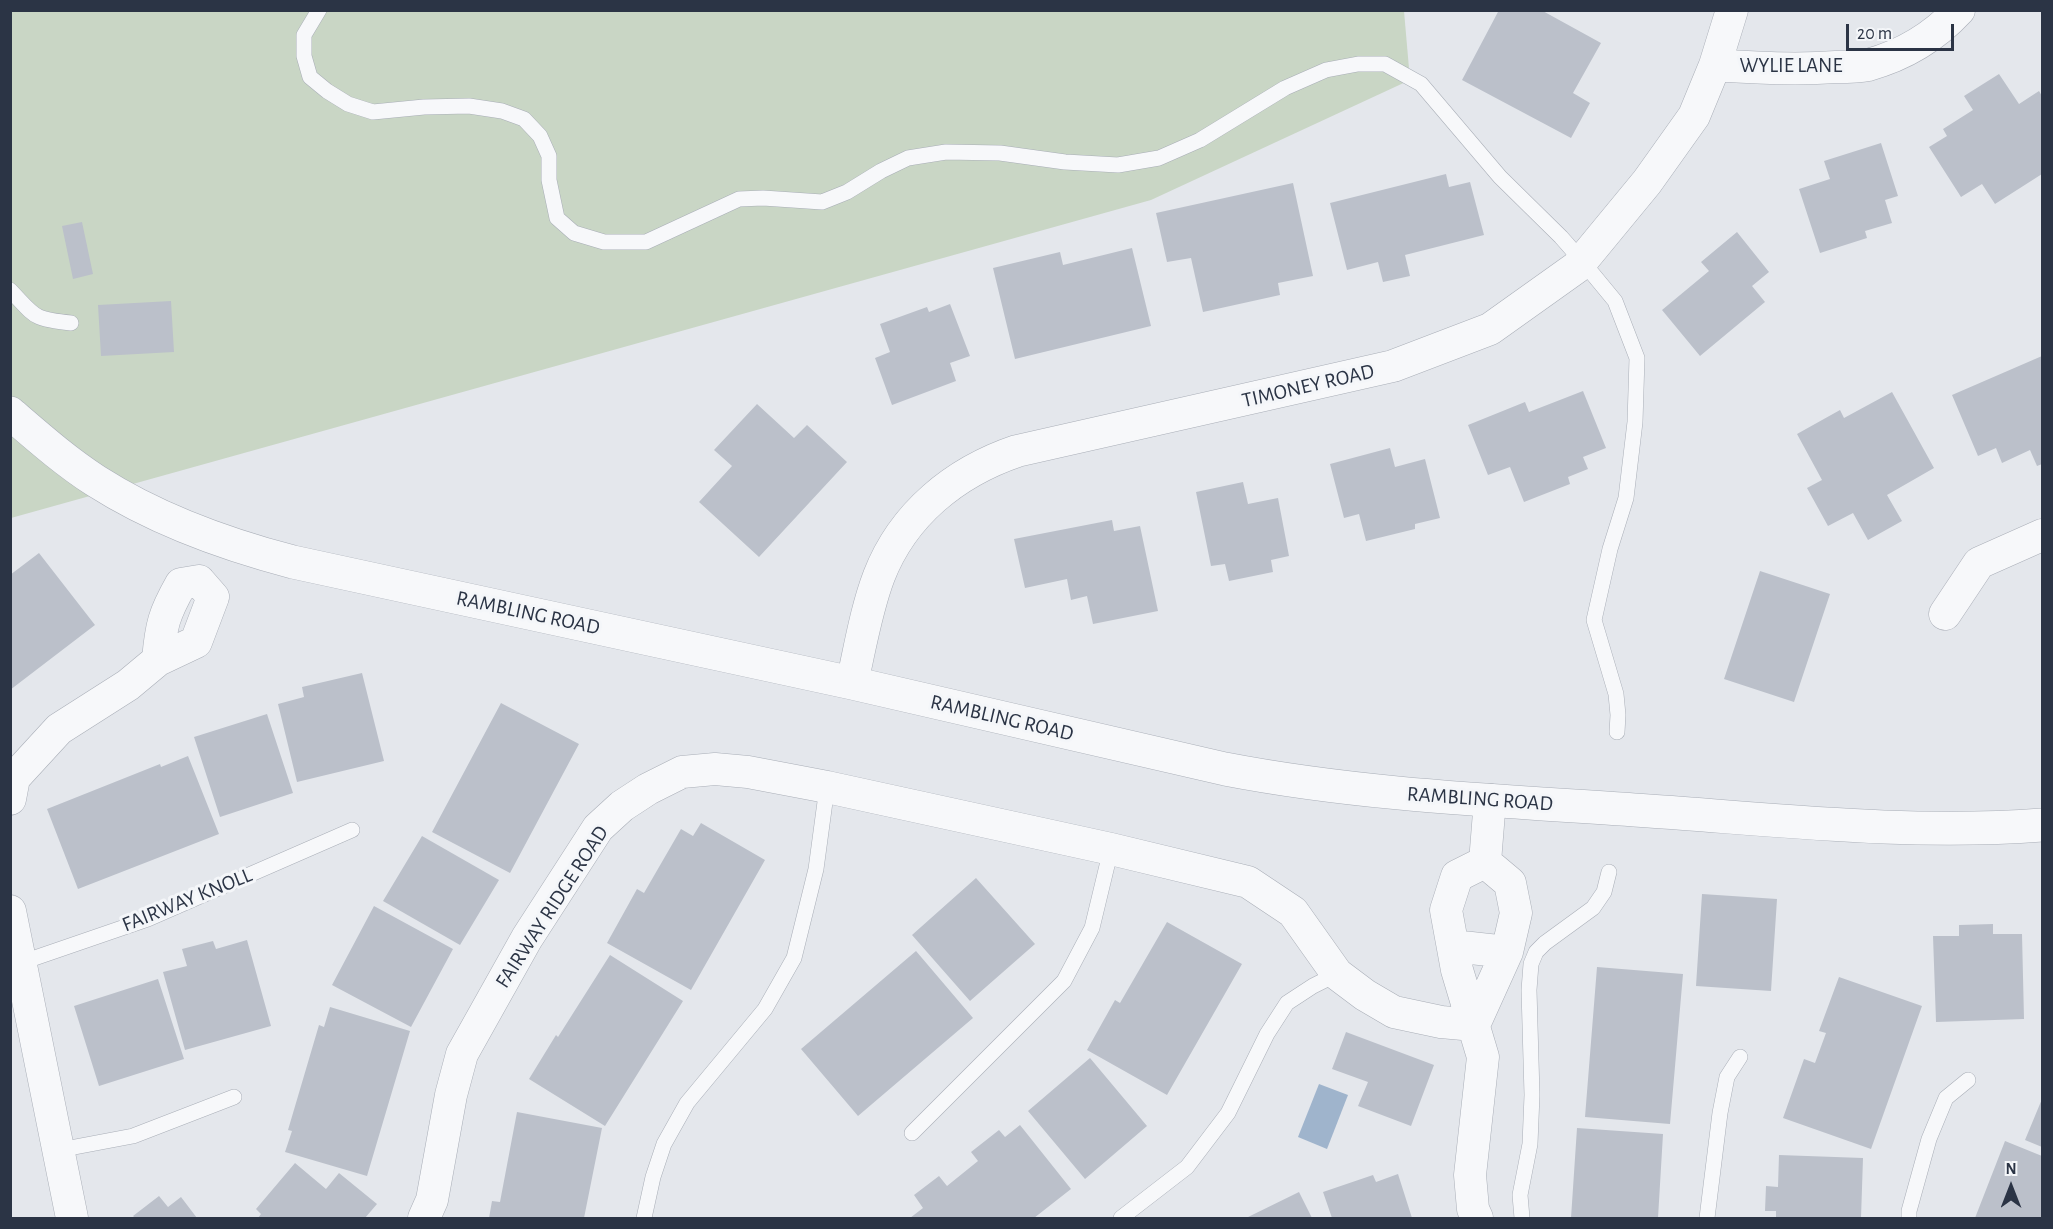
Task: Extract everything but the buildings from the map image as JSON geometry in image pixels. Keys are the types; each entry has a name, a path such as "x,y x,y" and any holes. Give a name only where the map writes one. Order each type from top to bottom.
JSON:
{"street":[{"name":"TIMONEY ROAD","path":"852,683 872,597 888,557 902,533 919,512 962,475 991,460 1017,451 1393,366 1490,329 1577,267 1647,182 1694,116 1715,65 1732,10"},
{"name":"WYLIE LANE","path":"1715,65 1815,68 1866,65 1894,57 1920,43 1944,26 1959,10"},
{"name":"RAMBLING ROAD","path":"10,413 51,448 102,484 158,516 242,548 293,562 852,683 1271,778 1367,791 1892,827 1967,829 2043,825"},
{"path":"1945,614 1979,563 2043,535"},
{"path":"10,799 14,778 59,729 128,685 158,660 196,642 213,597 199,581 215,538"},
{"name":"FAIRWAY RIDGE ROAD","path":"424,1218 432,1200 451,1095 462,1054 527,938 598,828 622,806 648,789 682,772 715,769 748,772 827,787 1111,849 1248,882 1293,912 1337,974 1365,995 1395,1012 1441,1022 1474,1025"},
{"path":"1485,862 1490,800"},
{"path":"1477,1218 1473,1209 1470,1175 1483,1056 1457,970 1446,910 1457,876 1485,862"},
{"path":"1474,1025 1507,952 1516,914 1510,883 1485,862"},
{"path":"10,911 72,1218"},
{"path":"1453,946 1507,952"}],"lane":[{"path":"319,10 304,35 304,57 310,77 327,91 348,104 372,112 469,106 502,111 524,119 540,136 549,156 549,180 557,218 574,233 604,242 646,242 739,199 763,198 822,202 847,192 908,158 946,152 1000,153 1065,162 1118,165 1159,158 1200,140 1285,88 1326,70 1358,64 1385,64 1421,84 1500,177 1561,237 1615,301 1637,357 1635,422 1626,498 1610,549 1594,620 1616,694 1617,732"},
{"path":"10,290 36,317 71,323"},
{"path":"644,1218 653,1177 664,1144 687,1103 765,1009 794,958 816,869 827,787"},
{"name":"FAIRWAY KNOLL","path":"20,963 148,919 352,830"},
{"path":"912,1133 1064,981 1092,928 1111,849"},
{"path":"1522,1218 1520,1195 1530,1144 1532,1095 1529,990 1531,964 1536,952 1545,943 1593,908 1604,892 1609,872"},
{"path":"1122,1218 1187,1167 1228,1113 1268,1034 1287,1003 1337,974"},
{"path":"1707,1218 1723,1095 1727,1077 1740,1057"},
{"path":"1909,1218 1929,1139 1946,1098 1968,1080"},
{"path":"59,1150 133,1136 234,1097"}],"green space":[{"path":"11,11 1404,11 1410,80 1151,200 11,518"}],"water":[{"path":"1319,1084 1348,1095 1327,1149 1298,1137"}]}
